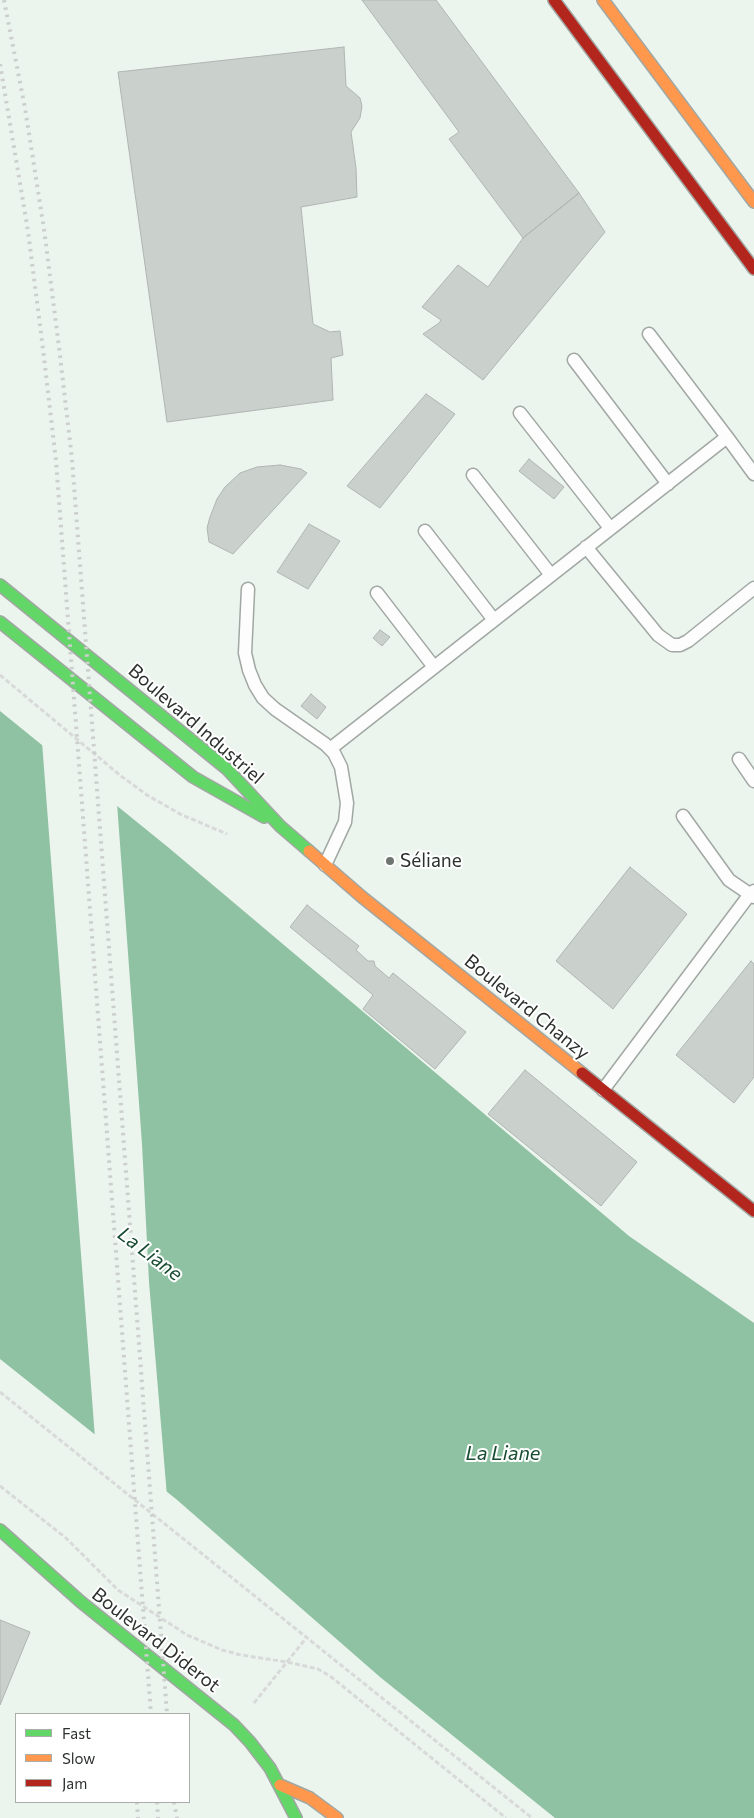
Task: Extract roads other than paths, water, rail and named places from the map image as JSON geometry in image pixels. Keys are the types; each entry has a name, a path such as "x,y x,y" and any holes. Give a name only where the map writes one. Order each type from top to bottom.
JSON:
{"main road":[{"path":"554,0 754,269"},
{"path":"603,0 754,202"},
{"name":"Boulevard Industriel","path":"0,585 227,769 280,826"},
{"name":"Boulevard Industriel","path":"0,622 194,777 226,797 280,826"},
{"name":"Boulevard Chanzy","path":"280,826 362,897 754,1211"},
{"name":"Boulevard Diderot","path":"0,1530 81,1602 224,1716 250,1742 280,1785 296,1818"},
{"path":"280,1785 310,1798 336,1818"}],"lane":[{"path":"649,334 754,474"},
{"path":"574,360 668,484"},
{"path":"520,413 610,528"},
{"path":"330,749 727,437"},
{"path":"473,475 551,575"},
{"path":"425,531 494,620"},
{"path":"586,547 658,635 672,645 680,645 688,641 754,588"},
{"path":"248,590 246,653 249,670 255,685 263,698 275,709 330,749 341,767 347,803 345,822 325,865"},
{"path":"377,593 434,667"},
{"path":"739,758 754,781"},
{"path":"603,1090 753,894 729,880 683,816"}],"water":[{"name":"La Liane","path":"0,711 169,848 629,1236 754,1323 754,1818 555,1818 380,1677 176,1499 0,1359"}],"railway":[{"path":"4,0 25,108 44,229 72,459 167,1713"},
{"path":"0,64 28,231 56,461 151,1713"},
{"path":"137,1803 138,1818"},
{"path":"157,1803 158,1818"},
{"path":"174,1803 177,1818"}],"place":[{"name":"Séliane","path":"390,861"}]}
